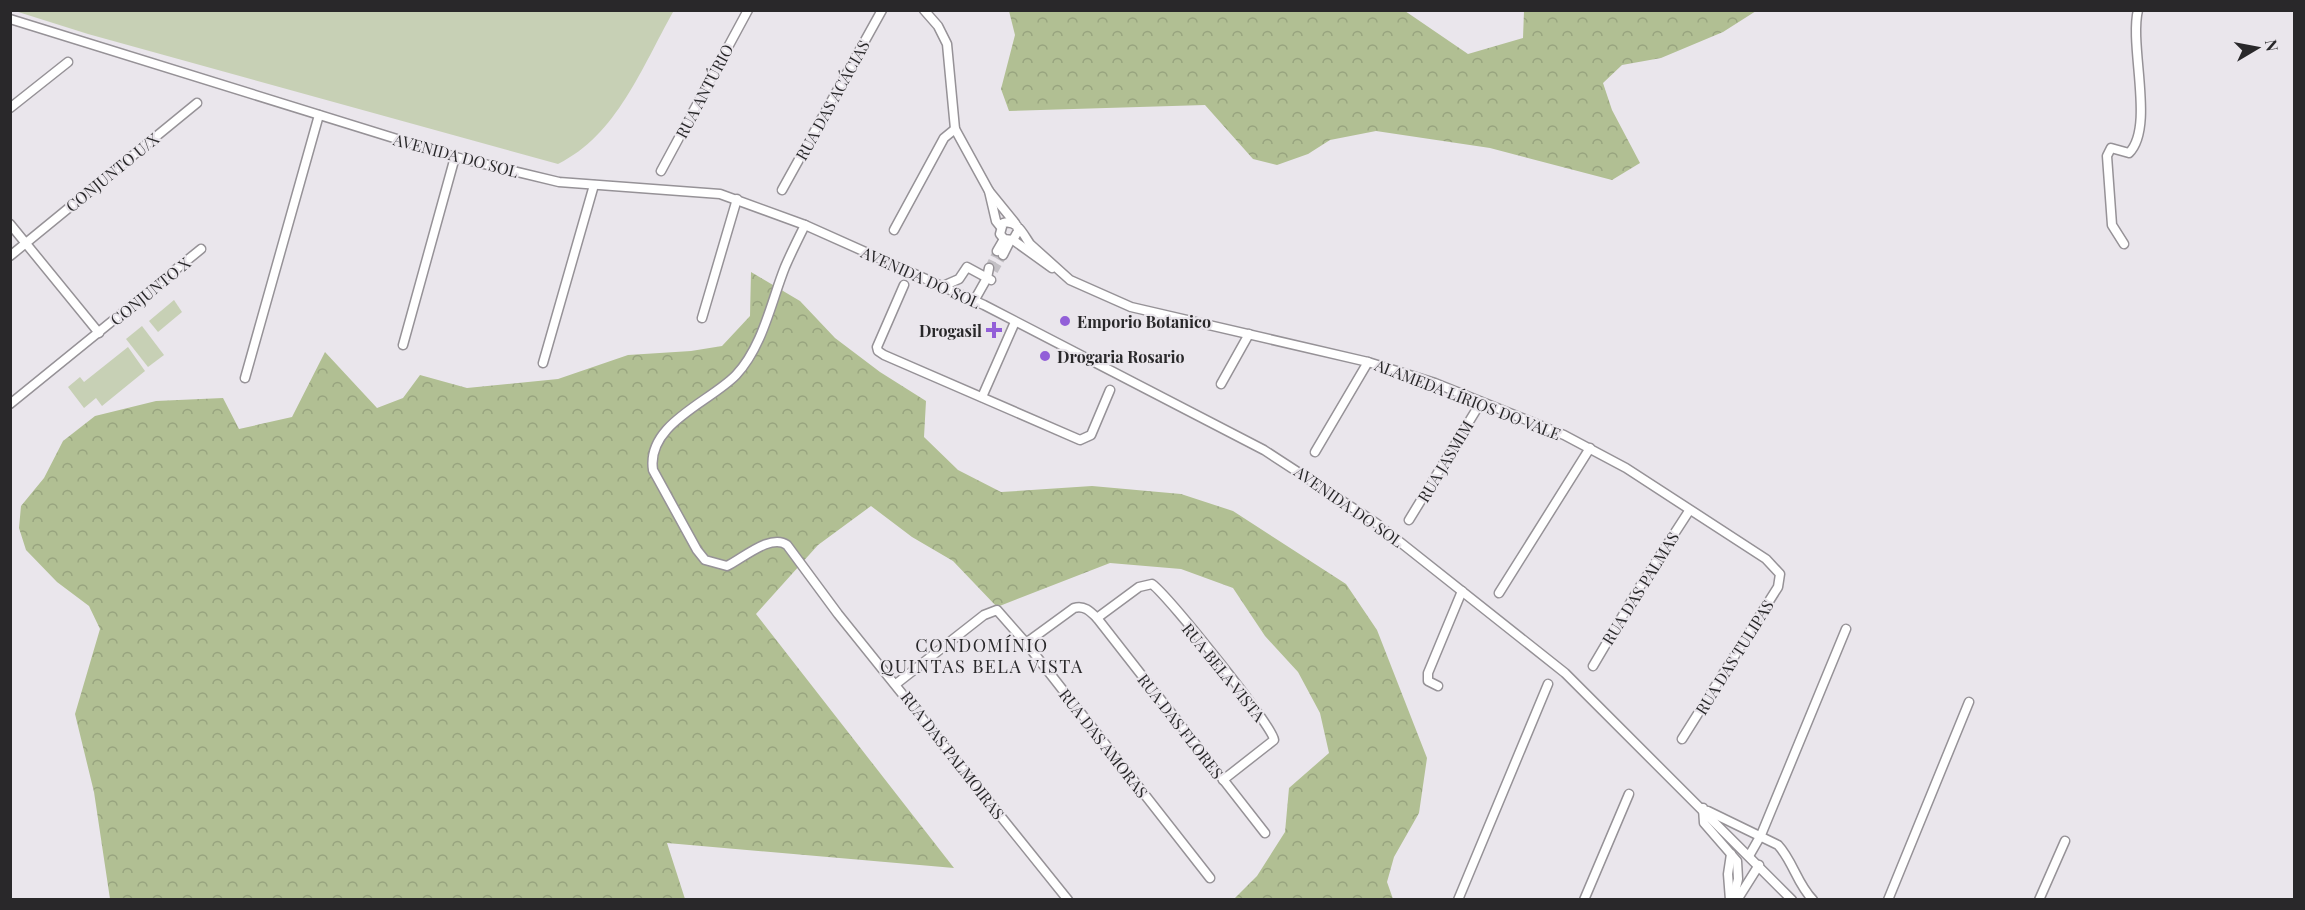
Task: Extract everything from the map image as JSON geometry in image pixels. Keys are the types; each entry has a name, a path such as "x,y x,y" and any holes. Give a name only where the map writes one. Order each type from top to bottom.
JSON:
{"street":[{"name":"RUA ANTÚRIO","path":"661,171 748,10"},
{"name":"RUA DAS ACÁCIAS","path":"782,190 882,10"},
{"path":"924,10 938,26 947,44 955,129 988,191 996,221 1000,226 1000,234 1009,240"},
{"path":"2124,244 2112,225 2107,156 2111,148 2129,153 2136,143 2142,107 2135,47 2138,10"},
{"name":"AVENIDA DO SOL","path":"10,19 455,156 559,182 720,194 805,225 974,300 1297,469 1376,523 1565,673 1792,900"},
{"path":"10,108 68,62"},
{"name":"CONJUNTO U/X","path":"10,256 197,102"},
{"path":"245,378 319,115"},
{"path":"894,230 944,138 955,129"},
{"path":"403,345 455,156"},
{"path":"543,363 594,185"},
{"name":"ALAMEDA LÍRIOS DO VALE","path":"988,191 1030,244 1070,280 1131,308 1368,362 1435,383 1545,427 1590,448 1766,559 1780,573"},
{"path":"702,318 736,199"},
{"path":"1000,226 1007,222 1016,225 1018,231 1000,253"},
{"path":"10,224 99,333"},
{"name":"RUA DAS PALMOIRAS","path":"805,225 785,267 755,346 742,368 725,386 670,426 656,445 652,462 653,470 683,527 705,560 727,566 764,545 782,542 1068,900"},
{"name":"ALAMEDA LÍRIOS DO VALE","path":"1009,240 1059,271"},
{"name":"CONJUNTO X","path":"10,404 201,249"},
{"path":"943,286 959,279 969,268"},
{"path":"969,268 989,279"},
{"path":"957,293 969,268"},
{"path":"984,305 983,299 992,269"},
{"path":"974,300 989,279"},
{"path":"904,285 878,351 1084,440 1091,435 1110,390"},
{"path":"982,397 1015,322"},
{"path":"1221,384 1249,334"},
{"path":"1315,452 1368,362"},
{"name":"RUA JASMIM","path":"1409,520 1481,402"},
{"path":"1499,593 1590,448"},
{"name":"RUA DAS PALMAS","path":"1593,666 1639,588 1689,511"},
{"name":"RUA DAS TULIPAS","path":"1682,739 1778,586 1780,573"},
{"name":"RUA BELA VISTA","path":"1097,618 1139,587 1152,584 1250,703 1274,737 1272,744 1224,780"},
{"path":"1438,686 1428,681 1428,673 1462,591"},
{"path":"1026,644 1074,608 1084,607 1097,618"},
{"name":"RUA DAS AMORAS","path":"896,684 984,615 997,610 1210,878"},
{"name":"RUA DAS FLORES","path":"1097,618 1265,833"},
{"path":"1749,856 1761,835 1846,629"},
{"path":"1458,900 1548,684"},
{"path":"1888,900 1969,702"},
{"path":"1584,900 1629,794"},
{"path":"1702,808 1761,835 1784,851 1798,881 1813,900"},
{"path":"1702,808 1704,824 1752,874"},
{"path":"2039,900 2065,841"},
{"path":"1734,857 1728,874 1734,900"},
{"path":"1734,900 1759,866"}],"green space":[{"path":"671,10 673,12 639,77 612,118 579,151 558,164 88,34 15,11"},
{"path":"1009,11 1405,11 1468,54 1523,38 1524,11 1756,11 1723,32 1661,58 1622,65 1603,83 1612,110 1640,163 1612,180 1490,148 1376,131 1330,140 1308,154 1277,165 1253,159 1205,105 1009,111 1001,89 1015,35"},
{"path":"751,272 800,301 835,338 880,372 926,401 924,437 958,470 1001,492 1092,486 1181,494 1233,511 1346,584 1377,630 1427,758 1419,813 1394,857 1387,882 1393,899 1234,899 1257,876 1285,832 1289,788 1329,753 1320,713 1298,672 1265,636 1233,588 1181,569 1110,563 997,607 953,561 912,537 871,506 818,545 756,614 954,868 667,843 685,899 110,899 94,792 75,714 100,629 89,606 57,582 26,550 19,528 21,506 44,478 63,441 95,416 156,401 223,398 239,429 292,417 325,352 377,408 403,398 420,375 467,388 558,379 628,355 691,351 722,346 750,316"},
{"path":"174,300 182,312 158,332 149,321"},
{"path":"142,326 164,355 148,367 126,339"},
{"path":"128,347 145,371 102,406 96,398 84,408 68,387 80,377 84,382"}],"tunnel":[{"path":"989,268 997,251"},
{"path":"994,271 1003,255"}],"place":[{"name":"Emporio Botanico","path":"1065,321"},
{"name":"Drogasil","path":"994,330"},
{"name":"Drogaria Rosario","path":"1045,356"}],"district":[{"name":"CONDOMÍNIO QUINTAS BELA VISTA","path":"982,655"}]}
